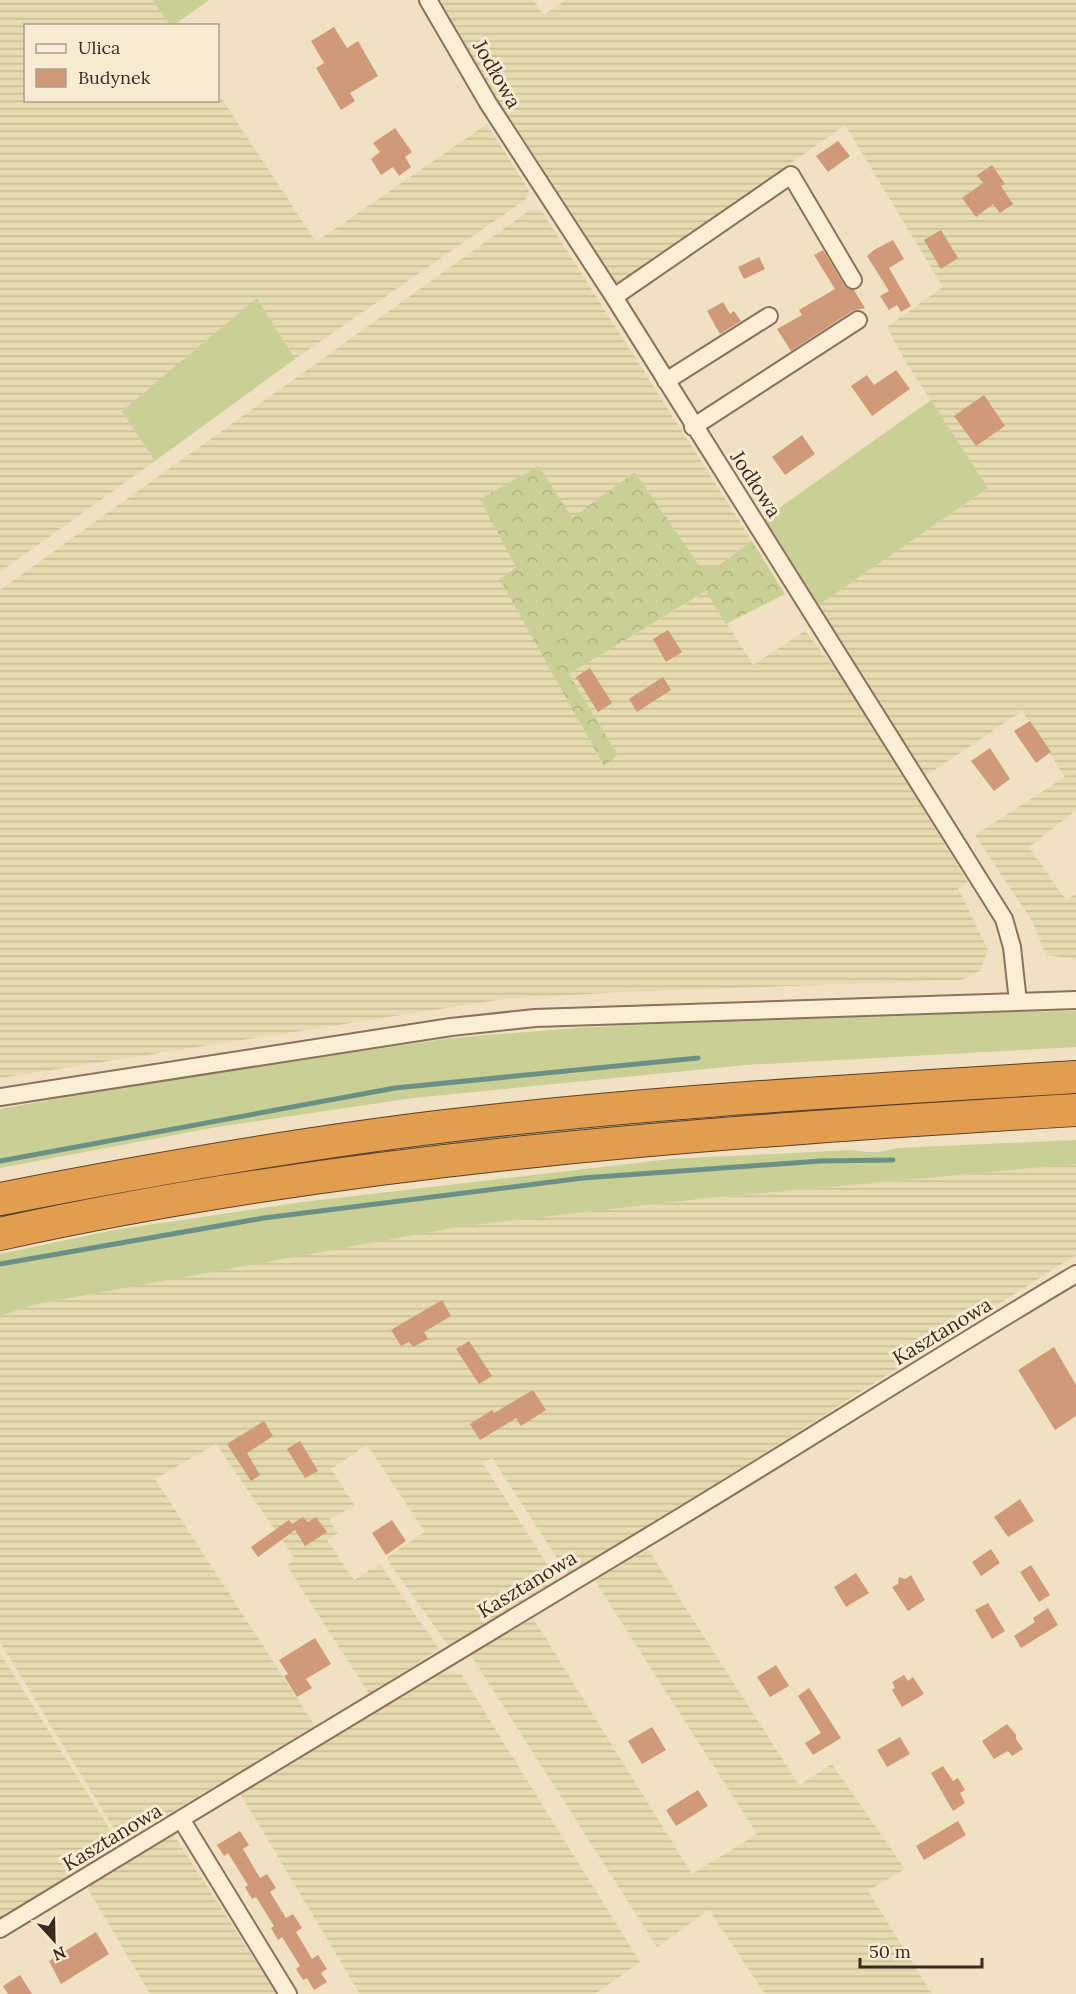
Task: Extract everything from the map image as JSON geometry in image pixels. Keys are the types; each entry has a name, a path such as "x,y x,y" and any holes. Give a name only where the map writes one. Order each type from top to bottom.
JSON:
{"highway":[{"path":"0,1199 208,1160 447,1126 618,1108 1076,1077"},
{"path":"0,1234 271,1184 449,1159 692,1136 1076,1110"}],"street":[{"name":"Jodłowa","path":"428,0 488,103 614,297 693,427 796,586 1004,919 1012,947 1018,1002"},
{"path":"614,297 790,175 853,280"},
{"path":"666,381 769,316"},
{"path":"693,427 858,320"},
{"path":"0,1097 452,1027 535,1018 1076,1000"},
{"name":"Kasztanowa","path":"0,1929 646,1538 1076,1274"},
{"path":"182,1820 288,1994"}],"shaded area":[{"path":"0,0 153,0 168,24 24,24 24,102 219,102 219,95 316,242 487,124 529,190 525,200 295,359 258,299 122,411 155,461 0,572"},
{"path":"432,0 533,0 544,15 566,0 1076,0 1076,813 1075,811 1029,847 1066,900 1076,894 1076,959 1046,955 1032,921 975,835 1065,777 1022,711 933,771 922,776 816,607 988,488 905,361 887,327 943,287 845,125 622,282 608,281"},
{"path":"530,210 541,210 752,541 719,565 699,565 635,472 501,578 603,765 618,755 569,674 707,591 753,665 805,631 838,672 968,882 958,888 988,950 980,971 961,980 620,992 497,1000 0,1078 0,590"},
{"path":"1076,1164 1076,1255 640,1532 568,1575 492,1458 483,1463 559,1583 449,1647 386,1558 425,1532 367,1445 331,1469 355,1506 329,1519 338,1533 327,1540 354,1580 380,1564 439,1649 369,1694 287,1566 295,1559 216,1444 155,1479 315,1726 122,1842 0,1642 0,1316 37,1304 460,1226 699,1199"},
{"path":"648,1549 799,1785 832,1764 905,1869 868,1891 932,1994 765,1994 709,1910 657,1947 470,1654 533,1618 692,1874 757,1834 595,1581"},
{"path":"0,1653 117,1841 113,1851 0,1921"},
{"path":"447,1671 461,1674 640,1962 595,1994 360,1994 239,1792"},
{"path":"173,1834 277,1994 150,1994 85,1884"}],"green space":[{"path":"153,0 209,0 176,24 168,24"},
{"path":"257,298 295,359 155,461 122,411"},
{"path":"931,400 988,488 816,607 761,521"},
{"path":"539,466 572,518 635,472 699,565 719,565 752,541 785,594 726,624 706,591 569,674 618,755 604,766 500,579 516,567 480,499"},
{"path":"1076,1011 1076,1047 746,1065 413,1098 217,1127 0,1168 0,1109 149,1082 452,1038 575,1028 837,1015"},
{"path":"1076,1085 1076,1100 0,1223 0,1210 443,1138"},
{"path":"1076,1140 1076,1164 699,1199 464,1226 37,1304 0,1316 0,1254 114,1230 303,1202 670,1159 851,1150 874,1152 897,1148"}],"building":[{"path":"334,27 347,48 358,41 378,76 350,93 355,101 341,110 316,68 324,63 311,41"},
{"path":"395,128 412,152 405,157 411,167 399,176 393,167 381,175 371,159 380,152 373,143"},
{"path":"838,141 850,156 828,172 816,156"},
{"path":"992,165 1005,184 1001,186 1013,204 1000,213 993,204 976,217 962,198 983,183 977,175"},
{"path":"941,230 958,258 941,269 924,240"},
{"path":"893,240 904,259 889,268 911,306 901,312 897,305 889,310 880,296 889,291 867,256"},
{"path":"823,250 844,285 854,290 865,308 852,311 791,351 777,329 802,315 799,310 835,289 814,255"},
{"path":"759,257 765,269 744,279 738,267"},
{"path":"723,302 730,314 734,311 741,321 720,334 707,311"},
{"path":"896,370 910,389 872,416 851,386 867,375 874,385"},
{"path":"984,395 1005,426 976,446 954,416"},
{"path":"802,435 815,454 785,475 772,457"},
{"path":"668,630 682,652 666,662 653,639"},
{"path":"590,668 612,703 598,712 576,677"},
{"path":"663,677 671,690 637,712 629,699"},
{"path":"1030,721 1051,752 1036,763 1014,731"},
{"path":"990,748 1010,779 994,791 971,761"},
{"path":"442,1300 451,1316 424,1332 428,1339 413,1347 409,1342 401,1346 391,1330"},
{"path":"469,1341 492,1376 479,1384 456,1349"},
{"path":"1054,1347 1076,1385 1076,1416 1055,1430 1018,1370"},
{"path":"533,1390 546,1410 521,1426 516,1418 480,1440 470,1424 492,1410 494,1413"},
{"path":"264,1421 273,1436 247,1453 260,1475 251,1481 227,1444"},
{"path":"300,1441 318,1471 305,1478 287,1449"},
{"path":"1020,1499 1034,1521 1008,1537 994,1517"},
{"path":"303,1517 308,1522 316,1517 327,1532 305,1546 295,1530 258,1557 251,1547 289,1520 292,1524"},
{"path":"392,1520 406,1541 386,1555 372,1533"},
{"path":"991,1549 1000,1563 981,1576 972,1562"},
{"path":"1031,1565 1050,1595 1039,1602 1020,1572"},
{"path":"856,1573 869,1593 846,1607 834,1587"},
{"path":"911,1575 925,1600 908,1611 892,1587 898,1584 899,1577 905,1579"},
{"path":"988,1603 1005,1631 992,1639 975,1610"},
{"path":"1048,1608 1058,1625 1021,1648 1014,1636 1035,1622 1033,1618"},
{"path":"315,1638 331,1664 306,1679 312,1688 297,1697 284,1676 288,1674 279,1660"},
{"path":"776,1665 789,1686 770,1697 757,1677"},
{"path":"904,1675 908,1681 913,1677 924,1694 902,1707 892,1690 895,1688 892,1682"},
{"path":"809,1688 841,1738 813,1755 805,1743 821,1733 798,1696"},
{"path":"1007,1724 1023,1749 1012,1756 1008,1751 994,1759 982,1741"},
{"path":"652,1727 666,1750 642,1764 628,1741"},
{"path":"900,1737 910,1754 887,1767 877,1750"},
{"path":"943,1766 953,1781 958,1778 965,1790 960,1793 965,1803 953,1811 931,1773"},
{"path":"698,1790 708,1806 676,1826 666,1810"},
{"path":"958,1821 966,1835 924,1860 916,1846"},
{"path":"240,1831 249,1845 243,1849 260,1878 267,1874 276,1888 270,1892 286,1918 293,1914 302,1928 296,1932 312,1959 318,1955 327,1969 321,1973 327,1982 314,1990 307,1978 303,1980 296,1969 300,1966 282,1937 278,1940 271,1928 274,1926 256,1897 252,1899 245,1887 248,1885 228,1853 224,1856 217,1845"},
{"path":"96,1932 109,1954 61,1984 49,1961"},
{"path":"20,1975 32,1994 8,1994 3,1986"}],"waterway":[{"path":"0,1161 395,1088 698,1058"},
{"path":"0,1264 264,1218 583,1178 820,1161 893,1160"}]}
